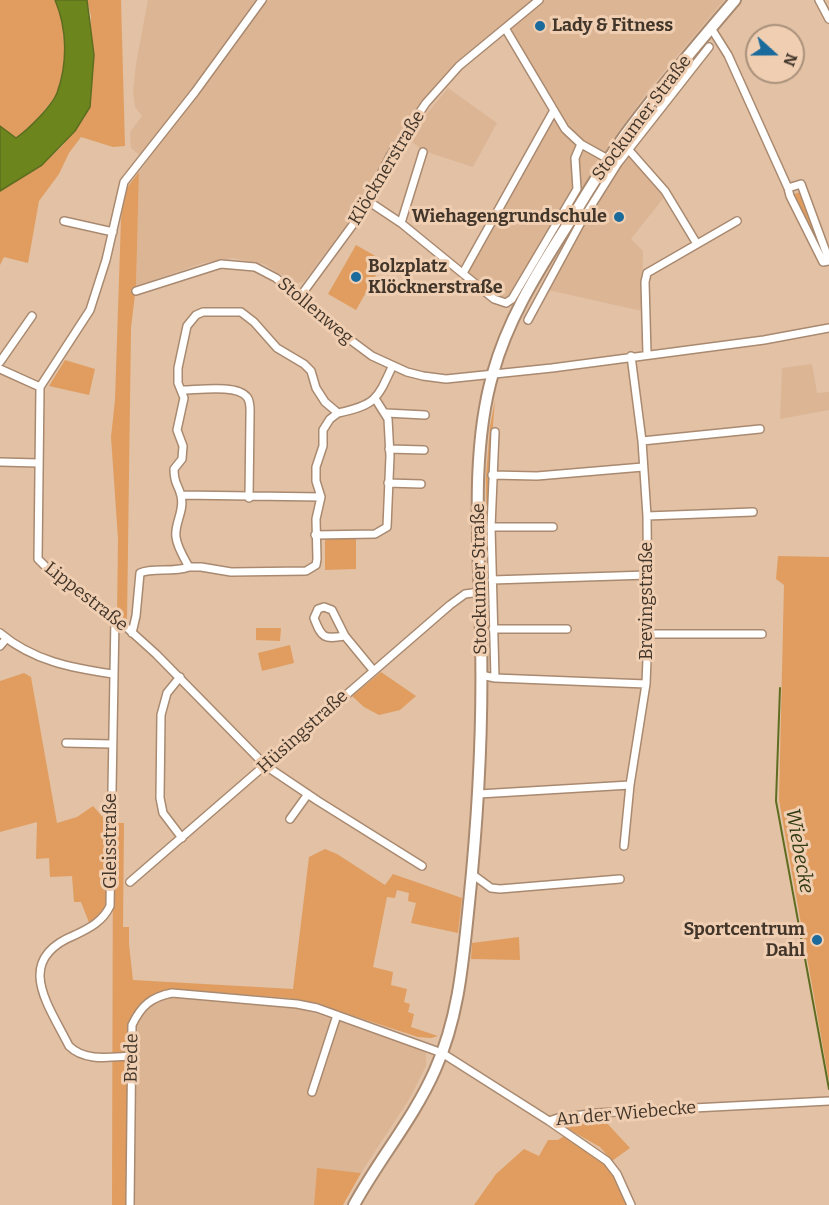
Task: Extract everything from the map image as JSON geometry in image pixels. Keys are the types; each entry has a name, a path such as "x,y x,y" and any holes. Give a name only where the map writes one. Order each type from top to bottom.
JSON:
{"main road":[{"name":"Stockumer Straße","path":"354,1205 422,1096 442,1053 459,991 478,794 482,675 478,487 484,418 492,374 504,339 530,287 609,159 658,91 735,0"}],"street":[{"path":"0,369 40,387 90,310 113,232 124,182 195,92 262,0"},
{"name":"Klöcknerstraße","path":"299,298 350,230 368,201 390,156 426,104 459,66 538,0"},
{"path":"819,0 829,19"},
{"path":"505,28 553,112 571,136 609,159"},
{"path":"711,28 728,55 790,196 823,262 829,260 801,183 788,188"},
{"name":"Stockumer Straße","path":"528,320 586,214 628,149 709,47"},
{"path":"368,201 401,223 463,273 553,112"},
{"name":"Stockumer Straße","path":"463,273 498,302 510,302 577,189 575,158 581,144"},
{"path":"628,149 665,191 697,244"},
{"path":"401,223 423,152"},
{"path":"64,221 113,232"},
{"path":"647,354 645,278 647,273 737,221"},
{"name":"Stollenweg","path":"136,291 208,267 232,263 263,270 276,278 356,345 392,367 435,378 458,378 764,340 829,328"},
{"path":"189,567 176,539 176,529 181,515 181,495 174,482 174,469 182,459 183,446 177,430 182,410 182,390 178,383 178,368 185,332 190,320 203,312 241,312 254,322 277,348 304,364 311,371 316,388 325,402 338,413"},
{"path":"0,362 32,316"},
{"name":"Brevingstraße","path":"624,846 630,785 646,684 648,634 647,516 642,441 631,356"},
{"path":"132,633 140,573 145,571 177,571 189,567 201,567 231,572 306,571 316,565 316,519 321,497 316,481 316,467 323,446 323,430 330,419 338,413 355,410 376,400 392,367"},
{"name":"Lippestraße","path":"40,387 38,559 48,569 115,617 180,677 266,766 422,866"},
{"path":"182,390 232,389 238,390 247,397 250,403 249,498"},
{"path":"315,536 375,534 384,530 388,522 388,419 376,400"},
{"path":"386,413 425,415"},
{"path":"642,441 760,429"},
{"name":"Stockumer Straße","path":"495,432 491,527 495,678"},
{"path":"389,449 424,450"},
{"path":"0,462 38,463"},
{"path":"492,475 537,476 643,466"},
{"path":"388,483 421,484"},
{"path":"181,495 249,498 321,497"},
{"path":"647,516 753,512"},
{"name":"Stockumer Straße","path":"491,527 553,527"},
{"path":"492,580 648,575"},
{"name":"Hüsingstraße","path":"130,882 465,594 480,592"},
{"path":"345,636 328,638 322,636 314,618 318,609 327,607 332,610 345,636 374,670"},
{"name":"Gleisstraße","path":"115,617 110,906 96,924 58,943 50,950 43,958 40,974 43,993 69,1046 75,1053 92,1057 131,1056"},
{"name":"Stockumer Straße","path":"493,629 567,629"},
{"path":"648,634 762,634"},
{"path":"0,646 3,636 33,655 62,666 113,674"},
{"path":"482,675 495,678 646,684"},
{"path":"180,677 167,693 161,715 159,798 163,813 183,838"},
{"path":"66,743 112,744"},
{"path":"478,794 630,785"},
{"path":"290,819 308,794"},
{"path":"472,874 491,888 500,889 620,879"},
{"name":"Brede","path":"130,1205 132,1025 144,1005 159,995 172,993 297,1004 317,1008 442,1053"},
{"path":"312,1092 337,1015"},
{"name":"An der Wiebecke","path":"442,1053 549,1121 597,1113 829,1101"},
{"path":"549,1121 607,1161 617,1174 631,1205"}],"shaded area":[{"path":"0,0 55,0 62,17 65,59 57,95 28,130 16,138 0,126"},
{"path":"55,0 87,0 94,55 90,107 75,131 42,165 0,191 0,126 16,138 33,124 50,104 61,82 65,46 62,22"},
{"path":"87,0 121,0 125,146 113,147 81,137 69,153 59,174 39,201 28,263 4,257 0,265 0,191 42,165 62,146 85,117 91,16"},
{"path":"148,0 724,0 651,87 613,139 511,306 467,271 558,108 506,21 455,63 421,102 385,155 345,227 304,281 296,284 264,264 232,258 203,263 136,286 139,172 147,161 131,148 130,132 142,116 135,107 133,92"},
{"path":"448,88 497,123 473,167 424,151 409,140 424,117"},
{"name":"Wiehagengrundschule","path":"628,156 665,196 631,239 643,251 642,311 548,290 601,194"},
{"path":"139,172 136,286 131,328 127,621 117,615 118,539 111,437 115,400 121,219 126,189"},
{"path":"802,191 821,241 817,243 792,195"},
{"name":"Bolzplatz Klöcknerstraße","path":"356,245 384,261 356,310 328,294"},
{"path":"65,360 95,369 89,395 49,386"},
{"path":"812,364 817,393 829,392 829,410 780,419 782,368"},
{"path":"495,400 489,473 490,634 488,634 486,477 490,427"},
{"path":"356,537 356,569 325,570 325,538"},
{"name":"Sportcentrum Dahl","path":"778,556 829,557 829,1081 779,800 784,585 776,579"},
{"path":"256,628 281,628 280,641 256,640"},
{"path":"290,645 294,663 262,671 258,653"},
{"path":"381,672 416,696 400,710 379,715 364,707 352,696"},
{"path":"24,673 31,677 57,823 77,817 93,806 108,823 106,902 103,911 90,925 81,902 74,902 72,876 50,877 49,858 36,859 37,822 0,832 0,681"},
{"path":"113,823 124,823 123,927 129,927 133,980 293,989 309,857 325,849 337,854 385,885 393,874 462,898 458,933 411,923 416,903 408,901 409,893 397,890 395,898 387,897 373,967 393,972 391,985 407,989 404,1002 410,1004 408,1012 414,1014 411,1027 438,1036 418,1037 314,1003 288,998 187,990 167,991 151,996 139,1006 129,1023 126,1205 112,1205"},
{"path":"519,937 520,960 471,959 472,943"},
{"path":"172,990 288,998 296,1007 417,1048 426,1053 426,1066 410,1098 361,1173 317,1169 314,1205 126,1205 129,1023 141,1003 159,992"},
{"path":"561,1120 604,1120 630,1148 612,1161 600,1147 561,1125"},
{"path":"564,1136 605,1164 614,1176 627,1205 474,1205 496,1174 524,1149 539,1156 548,1140 558,1140"},
{"path":"317,1168 361,1173 343,1205 314,1205"}],"waterway":[{"name":"Wiebecke","path":"780,688 776,801 829,1089"}],"place":[{"name":"Lady & Fitness","path":"540,26"},
{"name":"Wiehagengrundschule","path":"619,217"},
{"name":"Bolzplatz Klöcknerstraße","path":"356,277"},
{"name":"Sportcentrum Dahl","path":"817,940"}]}
